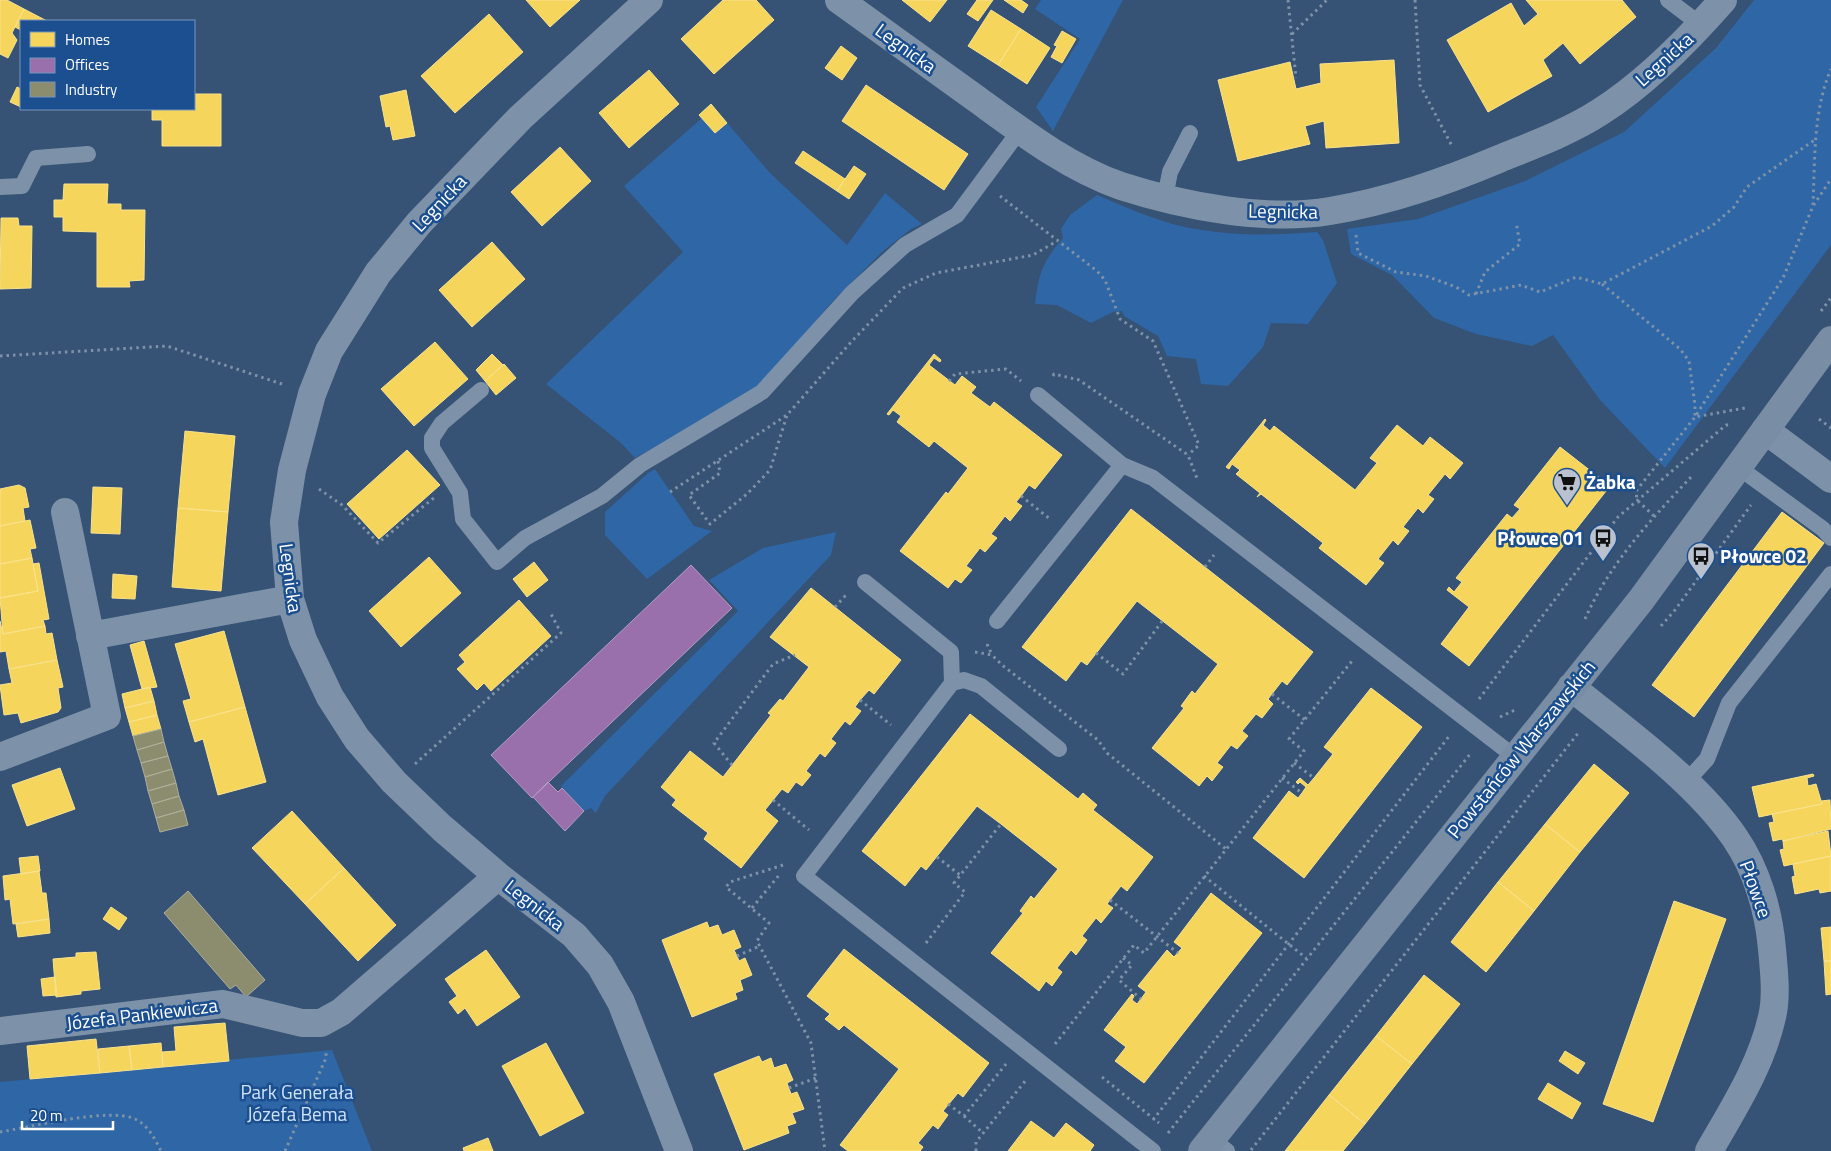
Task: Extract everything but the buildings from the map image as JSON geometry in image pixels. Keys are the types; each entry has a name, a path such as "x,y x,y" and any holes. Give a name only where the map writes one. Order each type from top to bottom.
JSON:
{"street":[{"name":"Legnicka","path":"648,0 520,118 419,223 378,273 329,351 312,394 292,470 284,522 290,599 303,640 330,698 357,739 394,782 442,828 498,876 574,935 600,965 621,1002 679,1151"},
{"name":"Legnicka","path":"838,0 1020,130 1067,160 1120,185 1165,197 1205,207 1278,214 1330,211 1392,198 1441,184 1543,141 1599,113 1636,85 1701,25 1723,0"},
{"name":"Powstańców Warszawskich","path":"1213,1147 1515,757 1641,600 1831,340"},
{"path":"1765,430 1831,479"},
{"path":"0,757 107,716 65,512"},
{"path":"90,636 290,599"},
{"name":"Płowce","path":"1571,687 1611,717 1705,800 1736,839 1756,878 1770,925 1774,967 1772,1016 1758,1061 1709,1151"},
{"name":"Józefa Pankiewicza","path":"0,1031 223,1004 302,1023 321,1023 341,1012 498,876"}],"lane":[{"path":"1668,0 1701,25"},
{"path":"481,390 442,423 432,438 432,448 460,493 463,519 497,562 525,538 602,496 640,465 762,392 852,293 905,245 956,215 1020,130"},
{"path":"1165,197 1170,172 1190,133"},
{"path":"0,187 22,186 36,158 88,154"},
{"path":"1038,395 1122,465 1153,478 1515,757"},
{"path":"997,621 1122,465"},
{"path":"1738,467 1823,529 1831,538"},
{"path":"1685,783 1706,759 1729,703 1831,574"},
{"path":"866,582 951,652 952,683"},
{"path":"1059,749 981,686 964,680 952,683 804,876 1137,1139 1158,1145"}],"path":[{"path":"1288,0 1296,78"},
{"path":"1292,34 1327,0"},
{"path":"1415,0 1420,85 1465,174"},
{"path":"1813,206 1816,139 1824,85 1831,69"},
{"path":"1602,284 1712,226 1734,206 1747,187 1816,139"},
{"path":"1654,516 1637,500 1636,491 1694,417 1783,278 1813,206 1831,179"},
{"path":"982,181 1105,280 1120,318 1153,341 1199,445 1188,455"},
{"path":"1476,294 1485,272 1520,244 1516,222"},
{"path":"670,492 787,415 852,341 903,288 936,273 1034,255 1057,240"},
{"path":"1358,253 1396,272 1426,276 1469,295 1521,285 1540,292 1576,277 1602,284 1680,349 1689,361 1695,405 1694,417"},
{"path":"0,356 167,346 312,394"},
{"path":"949,381 955,374 1006,369 1038,395"},
{"path":"1054,374 1080,380 1188,455 1199,484"},
{"path":"1694,417 1750,407"},
{"path":"718,461 720,472 689,495 710,524 747,494 770,470 787,415"},
{"path":"1819,419 1831,428"},
{"path":"1137,1139 1618,517 1726,425 1737,424 1735,429"},
{"path":"1582,628 1596,595 1654,516 1700,468"},
{"path":"292,470 342,505 378,543 438,495 445,504 460,493"},
{"path":"1657,630 1676,610 1733,532 1764,485"},
{"path":"1021,496 1067,533"},
{"path":"427,753 561,633 551,614"},
{"path":"1096,653 1123,674 1163,620"},
{"path":"976,1151 976,1142 1123,958 1134,945 1144,952 1304,751 1289,739 1366,643"},
{"path":"990,649 992,655 1002,665 1098,740 1107,753 1226,849"},
{"path":"971,651 992,655"},
{"path":"732,765 714,743 773,664 795,655"},
{"path":"1272,694 1305,720"},
{"path":"860,700 908,740"},
{"path":"1250,1151 1573,741 1596,707"},
{"path":"1158,1145 1474,749"},
{"path":"1294,763 1314,778"},
{"path":"1282,778 1302,793"},
{"path":"773,800 828,846"},
{"path":"912,961 964,892 954,883 1001,824"},
{"path":"936,857 960,875"},
{"path":"804,876 787,863 730,882 726,887 769,923 757,941 811,1043 825,1151"},
{"path":"1204,876 1306,958"},
{"path":"752,908 772,885"},
{"path":"1110,900 1178,952"},
{"path":"737,956 760,946"},
{"path":"1123,958 1132,965 1119,980 1141,999"},
{"path":"964,1116 1020,1046"},
{"path":"285,1151 326,1058"},
{"path":"789,1088 816,1078"},
{"path":"948,1104 984,1133"},
{"path":"0,1132 109,1114 135,1119 153,1134 161,1151"}],"green space":[{"path":"1041,0 1123,0 1053,131 1036,107 1080,39 1035,9"},
{"path":"1754,0 1831,0 1831,245 1665,468 1600,400 1553,335 1532,346 1476,334 1434,318 1392,275 1351,254 1347,229 1418,219 1525,181 1624,132 1716,48"},
{"path":"711,104 770,173 847,245 885,193 922,224 911,229 882,252 832,302 761,385 734,404 635,458 621,443 546,384 683,252 624,186 701,119 699,115"},
{"path":"1097,195 1135,211 1188,228 1259,234 1317,232 1323,240 1337,283 1308,324 1271,323 1263,347 1228,386 1201,384 1196,359 1167,356 1158,336 1124,316 1122,311 1113,312 1091,323 1057,305 1035,304 1043,268 1050,254 1063,238 1061,229 1070,215"},
{"path":"655,469 694,526 712,531 647,579 605,535 605,512 648,473"},
{"path":"836,532 831,555 605,796 596,813 591,808 584,811 561,786 738,611 709,580 763,548"},
{"name":"Park Generała Józefa Bema","path":"332,1050 372,1151 0,1151 0,1082"}],"place":[{"name":"Żabka","path":"1567,506"},
{"name":"Płowce 01","path":"1603,562"},
{"name":"Płowce 02","path":"1701,580"}]}
